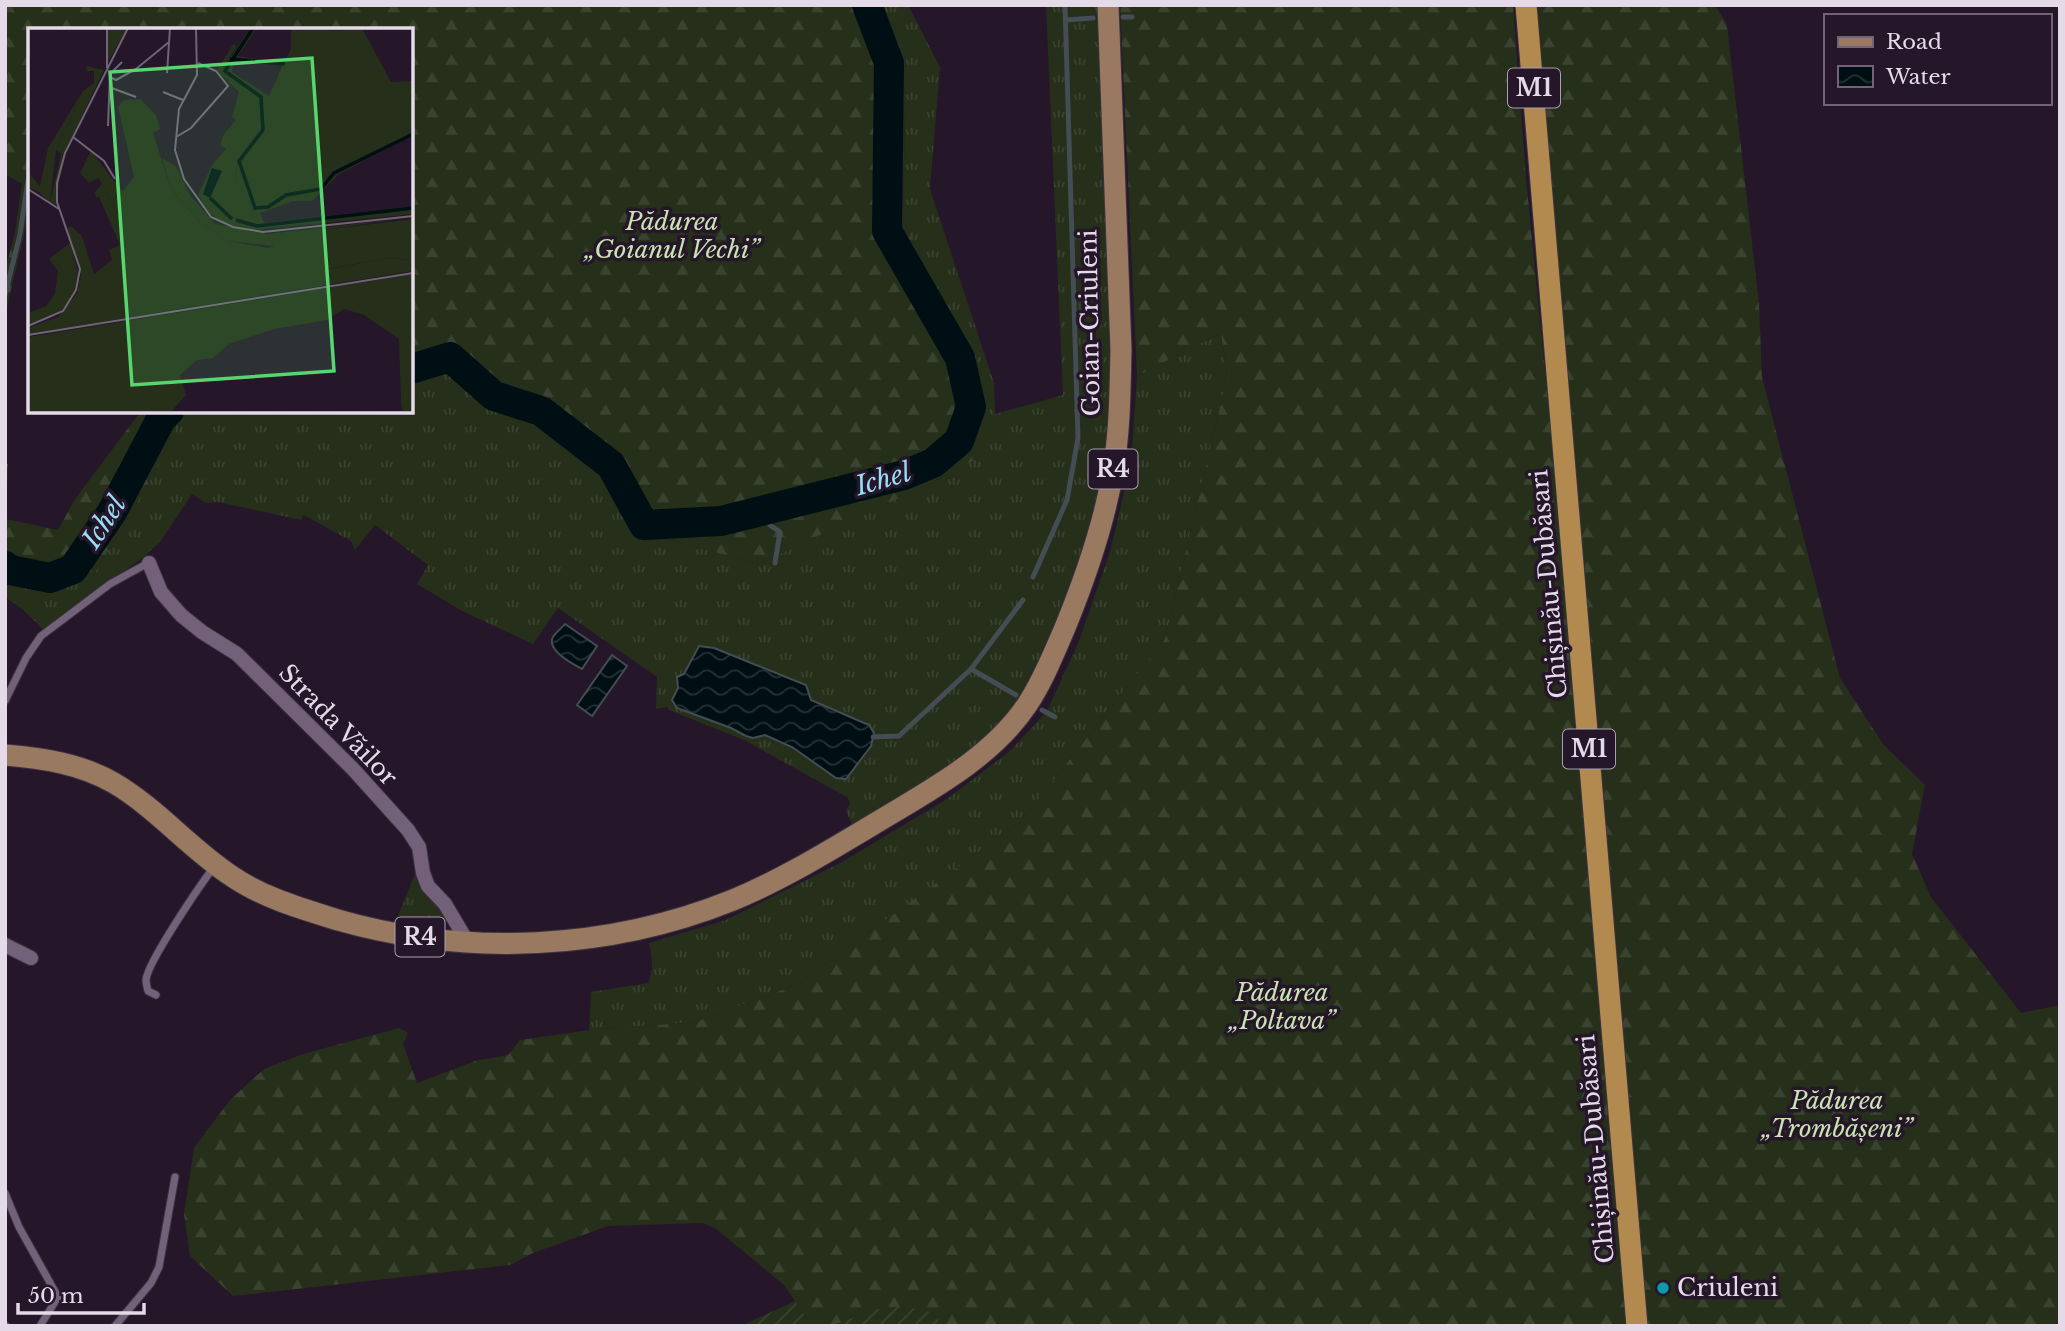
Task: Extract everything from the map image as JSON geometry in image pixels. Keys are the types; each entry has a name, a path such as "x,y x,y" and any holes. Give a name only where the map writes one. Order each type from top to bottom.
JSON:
{"highway":[{"name":"Chișinău-Dubăsari","path":"1527,5 1637,1326"}],"main road":[{"name":"Goian-Criuleni","path":"467,941 542,943 643,930 734,899 808,862 945,782 998,740 1026,707 1044,675 1077,599 1104,515 1114,468 1121,362 1108,5"},
{"name":"R4","path":"5,755 63,762 116,784 216,865 258,891 341,920 404,935 467,941"}],"street":[{"name":"Strada Văilor","path":"149,563 161,592 181,615 237,654 353,769 408,830 419,847 428,886 444,904 467,941"},
{"path":"5,945 31,958"}],"lane":[{"path":"5,701 26,658 41,636 110,584 149,563"},
{"path":"156,995 148,991 146,979 203,881 216,865"},
{"path":"115,1326 151,1283 159,1267 175,1177"},
{"path":"5,1193 19,1227 58,1297 40,1326"}],"green space":[{"name":"Pădurea „Goianul Vechi”","path":"5,5 881,5 906,48 903,220 982,393 982,456 929,484 758,564 637,531 597,470 536,422 489,410 452,367 413,382 413,28 28,28 28,217 5,316 5,271 15,232 22,184 5,174"},
{"path":"881,5 908,5 940,67 930,189 994,383 995,414 1063,395 1046,5 1099,5 1112,315 1108,447 1097,512 1072,591 1042,663 1017,704 958,761 853,828 846,810 850,804 848,798 744,740 667,707 656,709 657,677 558,608 533,644 462,611 417,584 428,565 375,525 355,550 351,541 304,515 301,520 218,502 206,503 192,494 160,542 145,556 43,629 5,597 5,577 31,589 90,581 157,469 181,413 413,413 413,382 452,367 489,410 536,422 597,470 637,531 758,564 929,484 982,456 982,393 903,220 906,48"},
{"name":"Pădurea „Poltava”","path":"1120,5 1513,5 1526,178 1568,606 1630,1326 945,1326 930,1312 872,1310 832,1326 812,1326 784,1285 715,1228 703,1223 608,1226 533,1253 510,1265 233,1296 190,1256 184,1214 194,1148 230,1100 264,1069 303,1054 399,1028 408,1033 403,1044 417,1083 475,1061 508,1055 520,1040 589,1030 696,1022 798,984 1022,820 1165,639 1227,377 1221,333 1137,376"},
{"name":"Pădurea „Trombășeni”","path":"1535,5 1715,5 1727,25 1759,304 1762,377 1840,678 1883,744 1925,785 1912,854 1931,897 2021,1013 2060,1005 2060,1326 1645,1326"},
{"path":"1221,333 1227,377 1165,639 1022,820 798,984 696,1022 589,1030 591,992 648,983 652,963 649,943 726,920 842,862 947,799 1010,751 1047,711 1079,641 1110,552 1131,462 1137,376"},
{"path":"140,413 181,413 157,469 90,581 31,589 5,577 5,463 8,464 6,519 58,530 75,499"},
{"path":"416,871 448,920 438,929 395,923"},
{"path":"795,1301 812,1326 741,1326"},
{"path":"903,1306 930,1312 945,1326 832,1326 872,1310"}],"water":[{"path":"565,624 597,646 582,669 553,647 553,637"},
{"path":"699,646 714,648 806,685 811,700 869,725 874,733 871,746 846,779 836,778 792,747 765,735 753,738 746,736 677,708 672,700 678,688 677,677 684,674"},
{"path":"612,655 627,666 592,716 577,705"}],"waterway":[{"name":"Ichel","path":"413,368 450,357 494,396 541,411 611,465 644,525 721,521 904,475 933,463 959,441 971,407 960,358 887,231 889,63 867,5"},
{"path":"1033,577 1067,500 1078,438 1065,5"},
{"path":"1123,17 1132,17"},
{"path":"1066,20 1093,18"},
{"path":"5,295 20,234 28,180"},
{"name":"Ichel","path":"5,566 10,570 50,578 73,569 112,512 161,419 167,413"},
{"path":"760,511 771,526 780,532 775,563"},
{"path":"873,737 899,736 971,669 1023,600"},
{"path":"971,669 1016,695"},
{"path":"1042,710 1055,717"}],"place":[{"name":"Criuleni","path":"1663,1288"}]}
